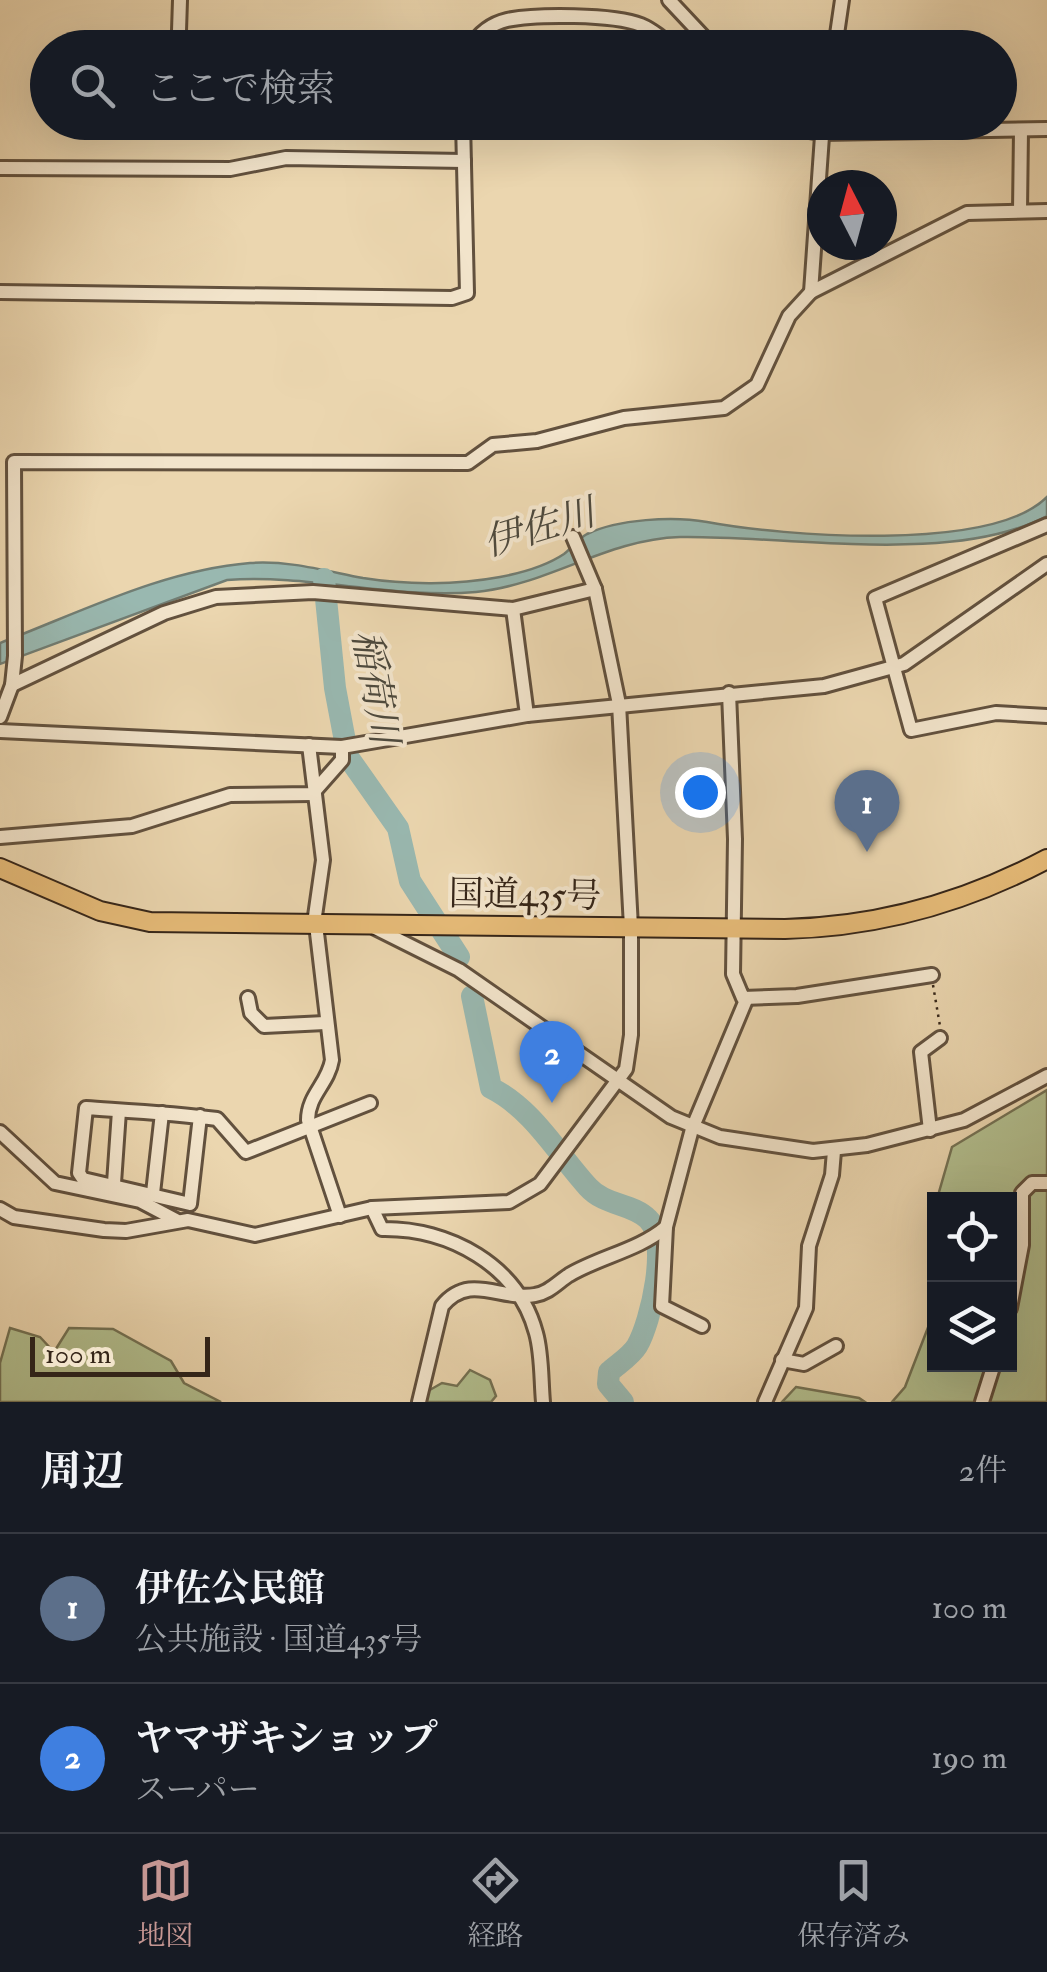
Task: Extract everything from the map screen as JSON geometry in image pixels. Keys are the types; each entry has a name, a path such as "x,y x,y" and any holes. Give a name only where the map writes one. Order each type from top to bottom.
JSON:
{"highway":[{"name":"国道435号","path":"0,868 78,903 126,918 368,925 820,928 886,918 959,898 1047,858"}],"street":[{"path":"179,30 180,0"},
{"path":"670,0 698,30"},
{"path":"838,30 842,0"},
{"path":"485,30 506,20 536,17 628,22 648,30"},
{"path":"1017,130 1047,129"},
{"path":"1020,210 1021,130"},
{"path":"0,292 452,298 467,293 463,140"},
{"path":"811,292 821,140"},
{"path":"0,168 230,169 286,158 464,161"},
{"path":"0,717 12,680 14,462 468,462 492,446 538,441 624,418 724,408 756,386 789,316 811,292 966,213 1047,210"},
{"path":"1047,526 875,598 911,730 996,713 1047,716"},
{"path":"0,1132 55,1183 140,1201 176,1220 255,1235 410,1203 484,1205 520,1197 540,1184 618,1080 630,1056 631,927 620,704 593,584 573,537"},
{"path":"0,730 342,747 620,704 824,686 893,669 1047,564"},
{"path":"12,680 164,613 216,597 313,592 513,609 593,584"},
{"path":"513,609 527,716"},
{"path":"702,1326 662,1306 666,1227 692,1129 746,1000 733,974 735,839 729,693"},
{"path":"309,745 322,860 315,901 325,1023 332,1060 329,1075 308,1104 310,1128 340,1216"},
{"path":"0,837 132,826 230,795 312,794 342,760 342,747"},
{"path":"368,925 434,954 692,1129 744,1142 834,1151 964,1120 1047,1076"},
{"path":"746,1000 932,974"},
{"path":"248,998 251,1013 264,1026 325,1023"},
{"path":"930,1130 921,1052 940,1038"},
{"path":"200,1116 190,1204 114,1182 83,1178 79,1173 86,1108 200,1116 226,1124 246,1152 370,1102"},
{"path":"114,1182 119,1111"},
{"path":"152,1193 162,1113"},
{"path":"766,1402 806,1308 809,1246 832,1176 834,1151"},
{"path":"1015,1282 1022,1245 1022,1193 1032,1184 1047,1183"},
{"path":"372,1208 382,1229 468,1246 521,1296 536,1334 544,1402"},
{"path":"0,1209 14,1217 126,1231 176,1220"},
{"path":"419,1402 442,1306 449,1298 476,1286 521,1296 550,1290 584,1267 666,1227"},
{"path":"782,1360 804,1364 836,1346"},
{"path":"982,1402 991,1372"}],"path":[{"path":"932,974 940,1038"}],"green space":[{"path":"1047,1090 1047,1402 892,1402 905,1387 927,1330 927,1372 1017,1372 1017,1192 939,1192 952,1147"},
{"path":"10,1328 40,1337 54,1352 69,1328 113,1329 171,1361 184,1383 221,1402 0,1402 0,1363"},
{"path":"470,1370 490,1380 496,1396 491,1402 424,1402 428,1391 442,1383 457,1386"},
{"path":"796,1387 859,1398 865,1402 782,1402"}],"water":[{"path":"1047,497 1047,516 1008,531 965,540 868,544 680,537 627,545 528,581 476,592 227,580 0,664 0,643 126,593 218,567 278,563 379,580 467,582 541,565 564,554 587,534 630,522 693,520 833,535 935,533 1019,515"}],"waterway":[{"name":"稲荷川","path":"324,579 335,688 348,757 398,828 410,881 459,957"},
{"name":"稲荷川","path":"472,996 491,1088 532,1120 595,1193 642,1214 654,1230 658,1262 648,1319 634,1350 609,1372 608,1384 623,1402"}],"place":[{"name":"伊佐公民館","path":"867,852"},
{"name":"ヤマザキショップ","path":"552,1103"}],"water label":[{"name":"伊佐川","path":"539,527"}]}
